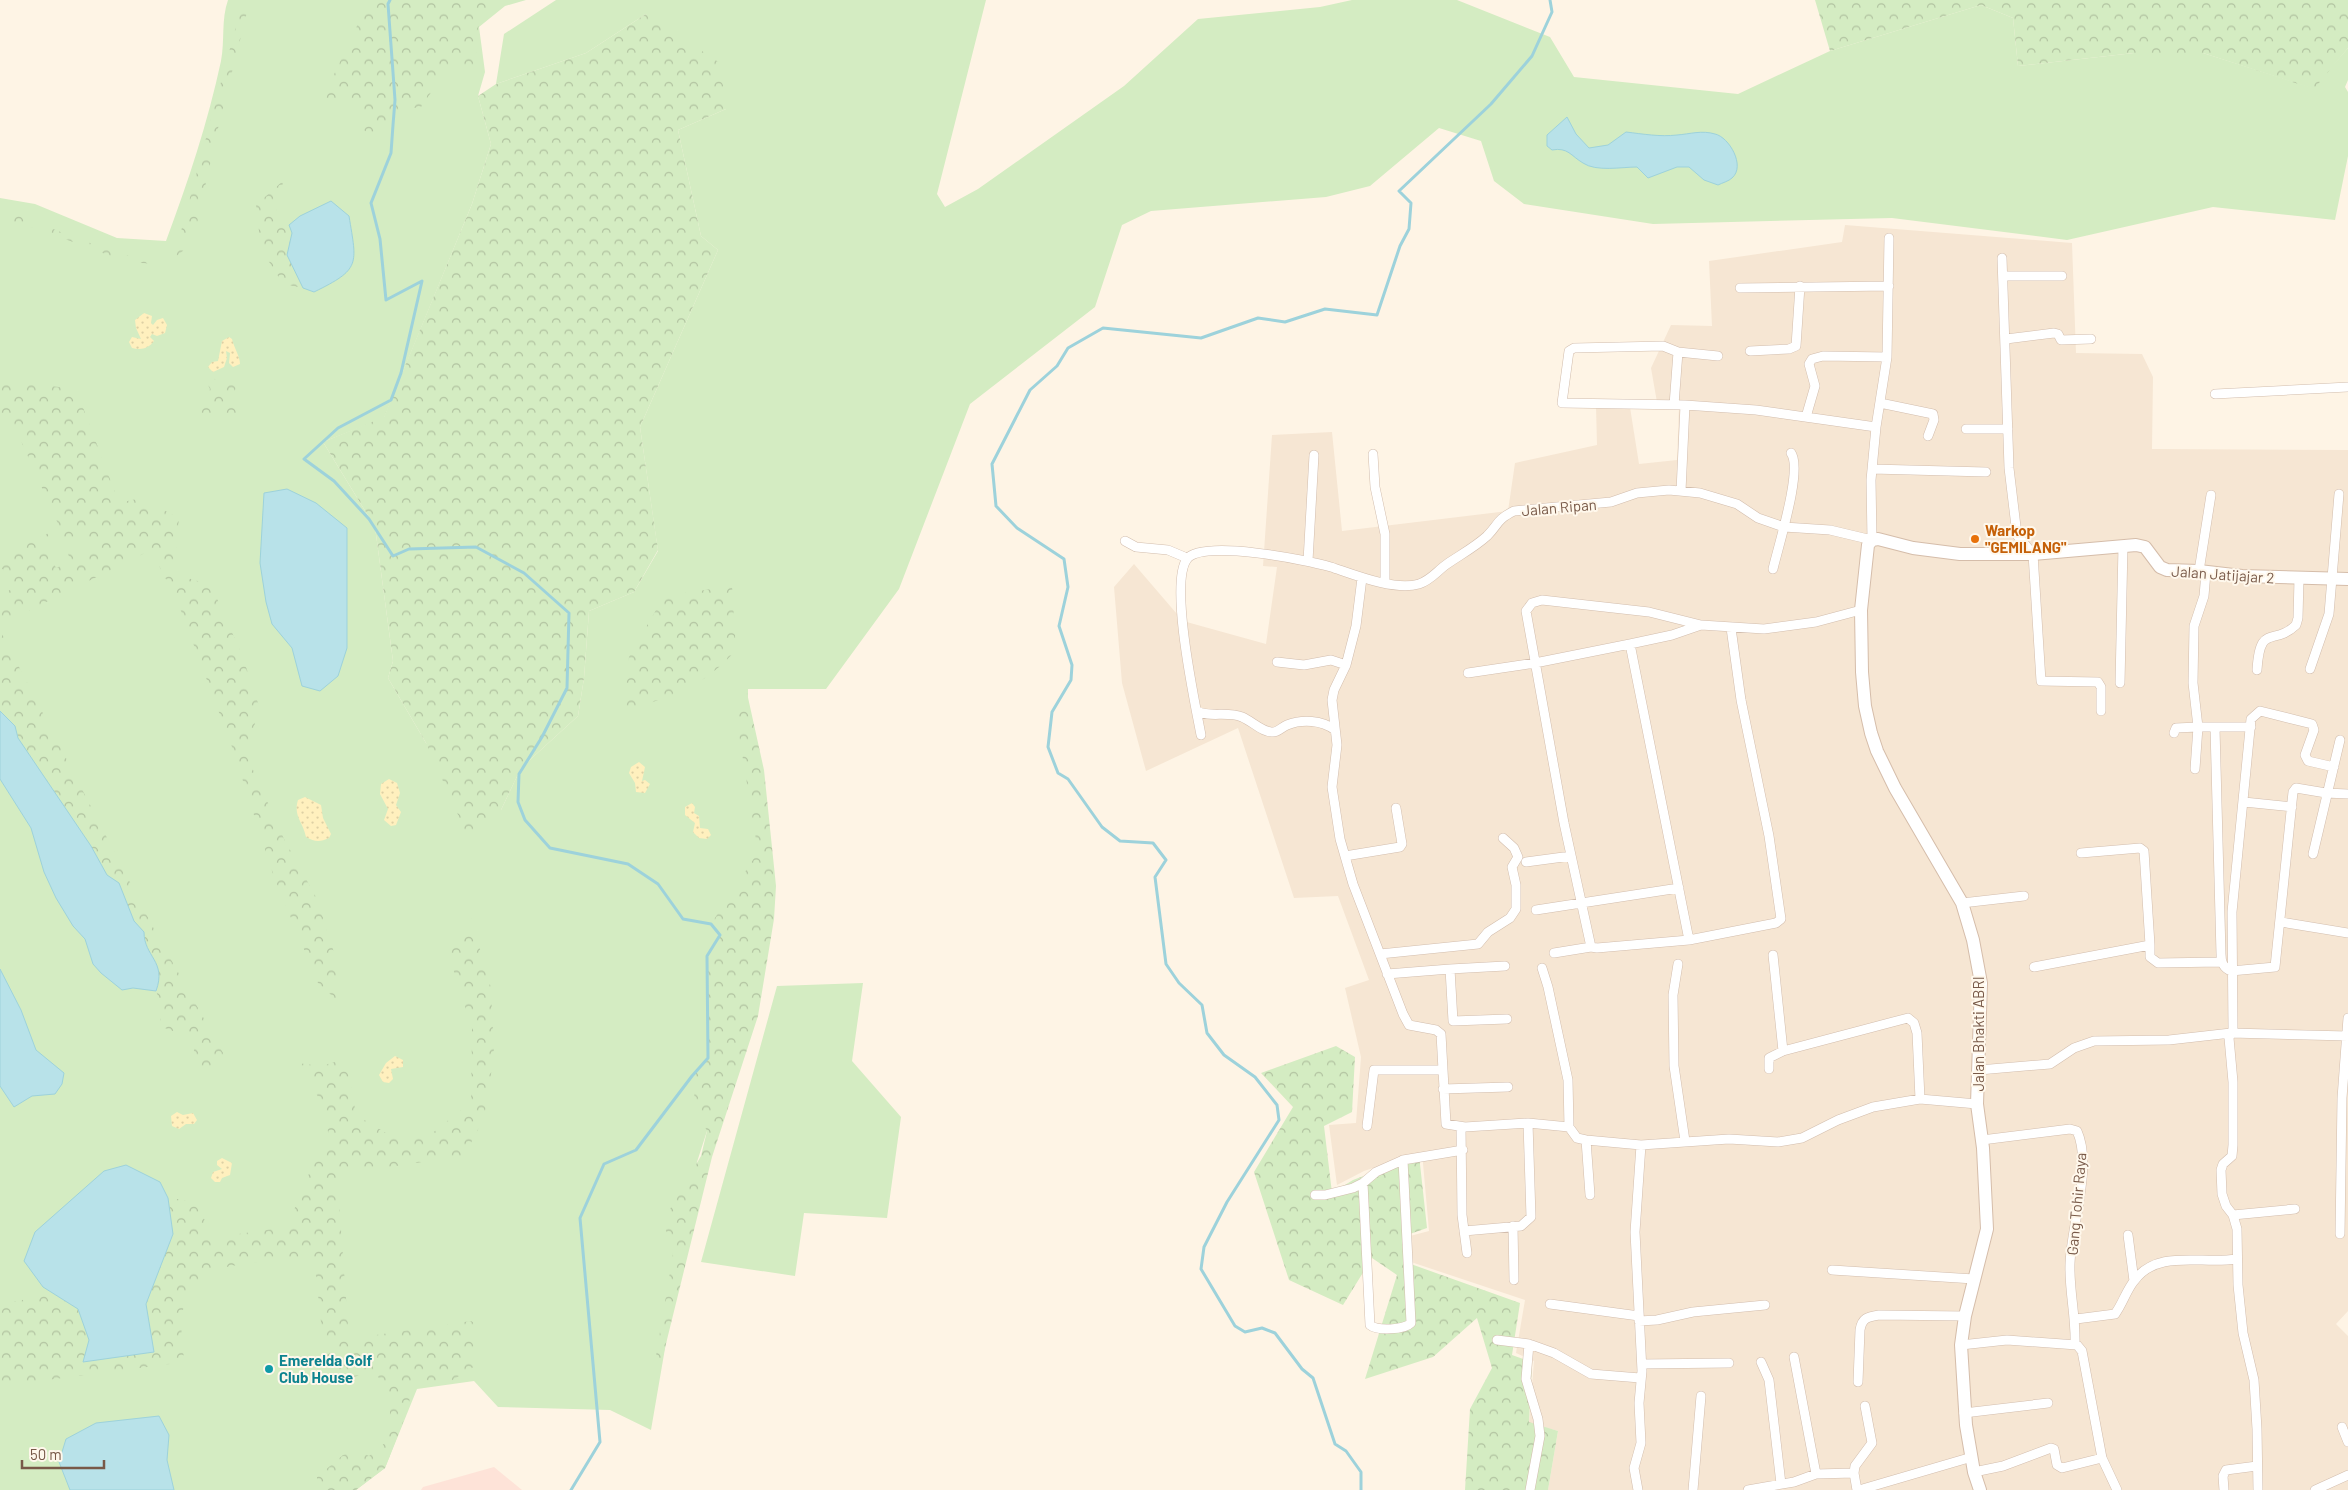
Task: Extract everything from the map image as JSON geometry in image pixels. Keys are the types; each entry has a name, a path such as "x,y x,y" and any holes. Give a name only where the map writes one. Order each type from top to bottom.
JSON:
{"street":[{"path":"1872,540 1872,469 1876,427 1887,356 1889,238"},
{"path":"2002,258 2008,429 2017,535 2032,554 2041,680 2098,682 2101,687 2101,711"},
{"path":"2003,276 2062,276"},
{"path":"1750,351 1796,346 1800,286"},
{"path":"1740,288 1888,286"},
{"path":"2006,339 2054,333 2058,334 2061,340 2092,339"},
{"path":"1718,356 1678,352 1664,346 1574,348 1569,351 1562,402 1685,405 1756,410 1876,427"},
{"path":"1674,405 1678,352"},
{"path":"1806,417 1815,386 1809,364 1812,359 1818,356 1887,356"},
{"path":"2215,394 2348,388"},
{"path":"1880,404 1933,414 1934,420 1928,436"},
{"path":"1681,491 1685,405"},
{"path":"1966,429 2008,429"},
{"path":"1773,569 1796,467 1795,458 1791,453"},
{"path":"1373,454 1376,493 1385,534 1385,582"},
{"path":"1308,561 1314,455"},
{"path":"1872,469 1986,472"},
{"name":"Jalan Ripan","path":"1187,558 1210,551 1248,552 1308,561 1362,578 1407,586 1420,584 1433,577 1445,566 1488,536 1500,518 1514,511 1611,502 1637,493 1681,491 1700,493 1737,504 1758,518 1784,527 1830,530 1872,540"},
{"path":"2310,669 2329,614 2338,494"},
{"path":"2194,770 2198,727 2193,683 2194,626 2204,596 2202,572 2210,495"},
{"name":"Jalan Jatijajar 2","path":"1872,540 1882,540 1912,548 1960,554 2032,554 2123,546 2145,546 2160,567 2167,570 2299,579 2348,579"},
{"name":"Jalan Bhakti ABRI","path":"1872,540 1868,545 1861,610 1862,672 1865,706 1877,752 1917,828 1962,903 1973,940 1981,983 1978,1104 1987,1229 1965,1316 1962,1345 1964,1413 1974,1472 1980,1490"},
{"path":"1125,542 1136,547 1168,550 1187,558 1181,580 1184,640 1201,735"},
{"path":"2120,683 2123,546"},
{"path":"1362,578 1356,626 1346,665 1334,690 1332,700 1337,746 1332,787 1345,856 1387,974 1409,1026 1436,1030 1441,1034 1446,1124 1461,1127 1528,1123 1569,1127"},
{"path":"2257,670 2258,650 2262,642 2296,625 2298,618 2299,579"},
{"path":"1591,947 1571,856 1526,611 1532,603 1542,600 1649,612 1701,625 1764,629 1830,619 1861,610"},
{"path":"1468,673 1535,663 1630,644 1672,635 1701,625"},
{"path":"1554,953 1591,947 1689,940 1776,923 1781,919 1782,913 1769,836 1741,700 1731,628"},
{"path":"1630,644 1689,940"},
{"path":"1276,662 1304,665 1331,660 1346,665"},
{"path":"1197,711 1202,714 1221,713 1242,717 1270,732 1294,723 1308,722 1320,723 1335,730"},
{"path":"2258,1490 2254,1380 2243,1333 2236,1259 2236,1229 2233,1215 2224,1200 2221,1170 2223,1164 2232,1156 2233,1145 2233,1082 2229,1038 2233,1029 2231,971 2232,912 2252,719 2260,711 2312,724 2314,730 2305,755 2306,758 2308,761 2334,767"},
{"path":"2174,733 2179,726 2214,728 2251,727"},
{"path":"2214,728 2217,757 2216,857 2221,962 2226,969 2231,971 2275,966 2292,807 2296,788 2326,793 2348,794"},
{"path":"2313,854 2340,740"},
{"path":"2244,802 2292,807"},
{"path":"1345,856 1400,847 1402,844 1396,808"},
{"path":"1380,954 1478,944 1488,932 1510,918 1516,909 1516,885 1512,867 1518,857 1514,848 1503,838"},
{"path":"2081,853 2140,848 2144,851 2150,957 2158,963 2221,962"},
{"path":"1526,862 1571,856"},
{"path":"1536,910 1679,888"},
{"path":"1962,903 2024,896"},
{"path":"2281,922 2348,933"},
{"path":"2034,967 2150,945"},
{"path":"1773,955 1783,1051"},
{"path":"1678,964 1673,995 1674,1066 1685,1141"},
{"path":"1387,974 1505,966"},
{"path":"1542,968 1549,989 1568,1080 1569,1127 1577,1138 1641,1145 1685,1141 1795,1140 1838,1120 1873,1107 1920,1100 1978,1104"},
{"path":"1450,969 1453,1021 1506,1019"},
{"path":"1769,1069 1770,1058 1783,1051 1908,1018 1914,1023 1917,1033 1920,1100"},
{"path":"2340,1234 2348,1018"},
{"path":"1979,1070 2050,1064 2074,1048 2094,1041 2169,1040 2231,1033 2347,1036"},
{"path":"1367,1126 1374,1070 1442,1070"},
{"path":"1443,1089 1508,1087"},
{"path":"1464,1231 1513,1226 1527,1223 1531,1217 1528,1123"},
{"path":"1461,1127 1463,1150 1461,1180 1467,1253"},
{"name":"Gang Tohir Raya","path":"1982,1140 2070,1129 2077,1131 2082,1151 2081,1177 2070,1264 2076,1319 2075,1344"},
{"path":"1586,1140 1590,1195"},
{"path":"1638,1490 1634,1468 1641,1443 1640,1378 1642,1364 1636,1232 1641,1145"},
{"path":"1314,1195 1325,1195 1363,1183 1376,1172 1403,1160 1463,1150"},
{"path":"1363,1183 1370,1325 1375,1328 1405,1328 1411,1323 1403,1160"},
{"path":"2233,1215 2295,1209"},
{"path":"1513,1226 1514,1280"},
{"path":"2128,1235 2134,1281"},
{"path":"2076,1319 2115,1314 2134,1281 2150,1267 2165,1261 2221,1262 2236,1259"},
{"path":"1832,1270 1974,1279"},
{"path":"1550,1304 1639,1319 1657,1320 1693,1312 1765,1304"},
{"path":"1858,1382 1860,1330 1862,1321 1866,1317 1879,1314 1965,1316"},
{"path":"1497,1340 1529,1344 1554,1353 1592,1374 1640,1378"},
{"path":"1962,1345 2007,1340 2075,1344 2082,1351 2102,1458 2117,1490"},
{"path":"1529,1344 1526,1379 1538,1419 1540,1436 1530,1490"},
{"path":"1794,1357 1816,1474"},
{"path":"1761,1362 1769,1380 1781,1484"},
{"path":"1642,1364 1729,1363"},
{"path":"1693,1490 1701,1396"},
{"path":"1964,1413 2048,1403"},
{"path":"1865,1406 1872,1443 1854,1466 1858,1490 1972,1457"},
{"path":"2342,1427 2348,1442"},
{"path":"1974,1472 2003,1466 2051,1448 2055,1452 2057,1465 2062,1468 2102,1458"},
{"path":"2224,1490 2223,1476 2226,1470 2257,1466"},
{"path":"1748,1490 1781,1484 1816,1474 1854,1474"},
{"path":"2315,1490 2348,1475"}],"shaded area":[{"path":"1845,225 2072,243 2076,353 2142,354 2153,377 2152,449 2348,450 2348,1311 2336,1324 2348,1336 2348,1490 1548,1490 1558,1431 1529,1423 1534,1361 1516,1353 1525,1300 1411,1262 1410,1236 1429,1231 1422,1152 1364,1171 1337,1185 1329,1125 1356,1123 1361,1057 1345,988 1369,980 1338,896 1294,898 1238,728 1146,771 1122,683 1114,587 1134,564 1183,621 1266,644 1277,567 1263,566 1272,435 1332,432 1342,531 1508,511 1515,463 1597,445 1596,406 1629,401 1639,464 1677,460 1679,407 1658,408 1651,368 1671,325 1712,326 1709,261 1842,242"},
{"path":"494,1467 522,1490 421,1490 423,1487"}],"green space":[{"path":"228,0 526,0 505,6 479,27 485,72 478,96 491,144 472,204 384,418 323,442 375,527 393,661 388,678 426,743 501,810 521,768 578,716 584,678 589,611 634,592 658,551 640,427 718,250 701,236 678,130 726,109 646,14 586,53 496,84 504,34 556,0 986,0 937,194 945,207 978,189 1124,86 1198,19 1320,7 1352,0 1457,0 1550,37 1574,77 1738,94 1830,51 1981,5 2013,18 2018,66 2134,53 2203,53 2313,88 2348,48 2348,80 2345,87 2348,92 2348,156 2335,220 2213,207 2067,240 1892,218 1653,224 1524,204 1494,181 1481,141 1439,128 1370,186 1326,197 1151,211 1122,225 1095,307 970,404 899,589 826,689 748,689 748,777 764,878 720,935 708,1048 707,1131 697,1162 651,1430 610,1410 498,1407 474,1381 417,1389 385,1468 356,1490 0,1490 0,198 35,204 117,238 166,241 190,174 210,107 221,61"},
{"path":"243,0 250,0 197,223 184,250 172,260 156,264 127,262 35,228 0,223 0,212 23,217 78,239 136,258 170,256 180,235"},
{"path":"371,0 494,0 483,17 477,32 476,48 481,68 475,70 458,67 437,74 432,91 421,107 405,109 386,131 371,136 364,130 367,115 358,109 356,101 321,102"},
{"path":"1815,0 2348,0 2348,48 2314,89 2203,53 2134,53 2018,66 2013,18 1981,5 1830,51"},
{"path":"646,14 720,63 726,109 678,130 701,236 718,250 640,427 658,550 634,592 589,611 584,678 578,716 521,768 501,810 467,835 426,743 388,678 393,661 375,527 323,442 384,417 472,204 491,144 478,96 496,84 586,53"},
{"path":"284,180 277,200 277,219 289,225 292,233 287,255 303,288 283,284 261,249 256,205"},
{"path":"202,373 225,384 237,383 233,398 239,407 241,417 233,425 225,422 222,414 213,418 200,412 210,389"},
{"path":"17,382 76,389 119,503 141,498 179,518 174,574 211,585 242,655 260,709 245,752 284,839 317,899 337,962 340,1003 318,983 274,877 232,747 178,603 151,550 0,625 0,595 12,589 3,569 0,570 0,556 55,530 59,526 17,432 11,426 0,422 0,386","holes":["86,532 95,551 77,559 68,540","59,533 71,561 56,568 43,540"]},
{"path":"732,586 736,650 711,674 698,683 670,696 623,712 629,657 664,596"},
{"path":"0,630 154,929 227,1060 198,1070 191,1063 195,1046 187,1036 159,1026 163,1009 156,991 159,973 147,948 144,932 134,921 119,883 107,875 91,846 18,738 15,726 0,711"},
{"path":"747,693 764,770 776,886 774,919 758,1016 712,1157 661,1364 656,1356 673,1254 663,1221 701,1156 707,1131 696,1109 692,1076 708,1058 707,956 720,935 711,924 758,852 736,716"},
{"path":"471,918 491,988 494,1055 484,1118 462,1160 422,1162 337,1175 349,1339 471,1321 476,1324 475,1366 451,1381 415,1380 405,1417 385,1468 356,1490 317,1490 317,1477 343,1455 358,1451 369,1456 385,1443 390,1408 387,1393 377,1375 357,1376 328,1386 314,1258 241,1264 204,1275 196,1282 190,1292 182,1314 181,1331 184,1360 170,1364 24,1383 0,1389 0,1302 21,1301 43,1287 78,1309 89,1340 83,1362 154,1352 146,1304 173,1234 168,1198 188,1201 194,1204 202,1213 210,1238 287,1227 313,1164 330,1144 326,1120 320,1101 311,1083 297,1063 322,1066 347,1058 356,1115 396,1139 430,1135 471,1102 472,1028 448,953"},
{"path":"863,983 852,1061 901,1117 887,1218 804,1213 795,1276 701,1262 777,986"},
{"path":"1336,1046 1355,1057 1352,1112 1324,1126 1332,1193 1353,1180 1419,1155 1427,1228 1407,1235 1408,1263 1520,1303 1512,1355 1532,1362 1529,1422 1558,1431 1548,1490 1465,1490 1470,1409 1492,1368 1477,1318 1433,1357 1365,1379 1397,1275 1372,1258 1343,1305 1289,1280 1254,1172 1293,1107 1261,1073"}],"sand":[{"path":"144,313 152,316 151,323 153,325 157,320 163,318 167,325 165,333 157,336 152,334 150,337 154,341 147,347 141,349 132,348 129,342 132,337 141,339 135,320"},
{"path":"229,337 232,339 240,364 233,367 229,363 230,353 226,351 227,358 224,367 213,372 208,367 212,362 218,361 222,341"},
{"path":"639,762 645,767 642,781 645,780 650,784 645,793 636,792 635,783 629,773 631,767"},
{"path":"389,779 397,783 400,793 396,805 401,812 396,825 391,826 384,820 388,809 380,794 381,784"},
{"path":"305,797 321,805 323,818 331,834 329,838 318,841 306,837 297,810 298,800"},
{"path":"692,803 695,807 694,813 699,816 700,828 708,829 711,835 707,839 699,838 693,832 695,823 685,815 685,807"},
{"path":"395,1056 403,1060 403,1067 391,1069 393,1079 389,1083 383,1082 379,1075 386,1063"},
{"path":"177,1112 183,1115 193,1113 197,1120 194,1124 186,1124 179,1129 172,1126 171,1116"},
{"path":"222,1158 232,1163 230,1175 222,1178 220,1182 215,1182 211,1178 213,1172 222,1169 217,1165 217,1161"}],"water":[{"path":"1567,117 1576,134 1589,148 1608,145 1626,132 1664,136 1701,132 1715,134 1726,140 1734,153 1737,166 1736,173 1731,179 1718,185 1704,180 1689,167 1677,167 1648,178 1637,167 1602,168 1588,166 1566,151 1552,150 1547,146 1547,135"},
{"path":"331,201 349,216 354,256 348,271 314,292 303,288 287,255 292,233 289,225 300,216"},
{"path":"287,489 316,503 347,528 347,648 338,676 320,691 302,686 292,648 272,624 266,602 260,563 264,493"},
{"path":"0,711 15,726 18,738 91,846 107,875 119,883 134,921 144,932 147,948 157,966 159,981 156,991 133,988 122,990 101,973 93,964 85,939 73,926 56,898 44,872 31,828 0,779"},
{"path":"0,969 21,1010 36,1050 64,1073 62,1084 55,1094 32,1096 14,1107 0,1086"},
{"path":"126,1165 160,1182 168,1198 173,1234 146,1304 154,1352 83,1362 89,1340 78,1309 43,1287 24,1261 35,1232 104,1171"},
{"path":"159,1416 169,1435 167,1460 174,1490 70,1490 59,1462 66,1439 96,1423"}],"waterway":[{"path":"390,0 388,4 395,100 391,153 371,203 380,239 386,300 422,281 401,373 391,400 338,428 304,459 334,481 369,519 393,556 409,549 476,547 524,573 569,613 567,688 542,737 519,774 518,802 525,820 550,848 628,864 658,884 683,919 711,924 720,935 707,956 708,1058 692,1076 636,1150 604,1164 580,1218 600,1442 571,1490"},
{"path":"1361,1490 1361,1472 1346,1451 1335,1444 1313,1378 1302,1369 1275,1333 1262,1328 1245,1332 1235,1326 1201,1269 1204,1247 1227,1202 1279,1120 1277,1105 1255,1077 1224,1055 1207,1033 1202,1005 1179,983 1166,964 1155,877 1166,860 1153,843 1120,841 1102,827 1068,779 1058,773 1048,747 1052,712 1071,680 1072,665 1059,626 1068,587 1064,559 1017,528 996,506 992,464 1030,390 1057,366 1068,348 1103,328 1201,338 1258,318 1285,322 1325,309 1377,315 1400,246 1409,229 1411,203 1399,191 1491,104 1532,56 1552,12 1550,0"}],"place":[{"name":"Warkop \"GEMILANG\"","path":"1975,539"},
{"name":"Emerelda Golf Club House","path":"269,1369"}]}
